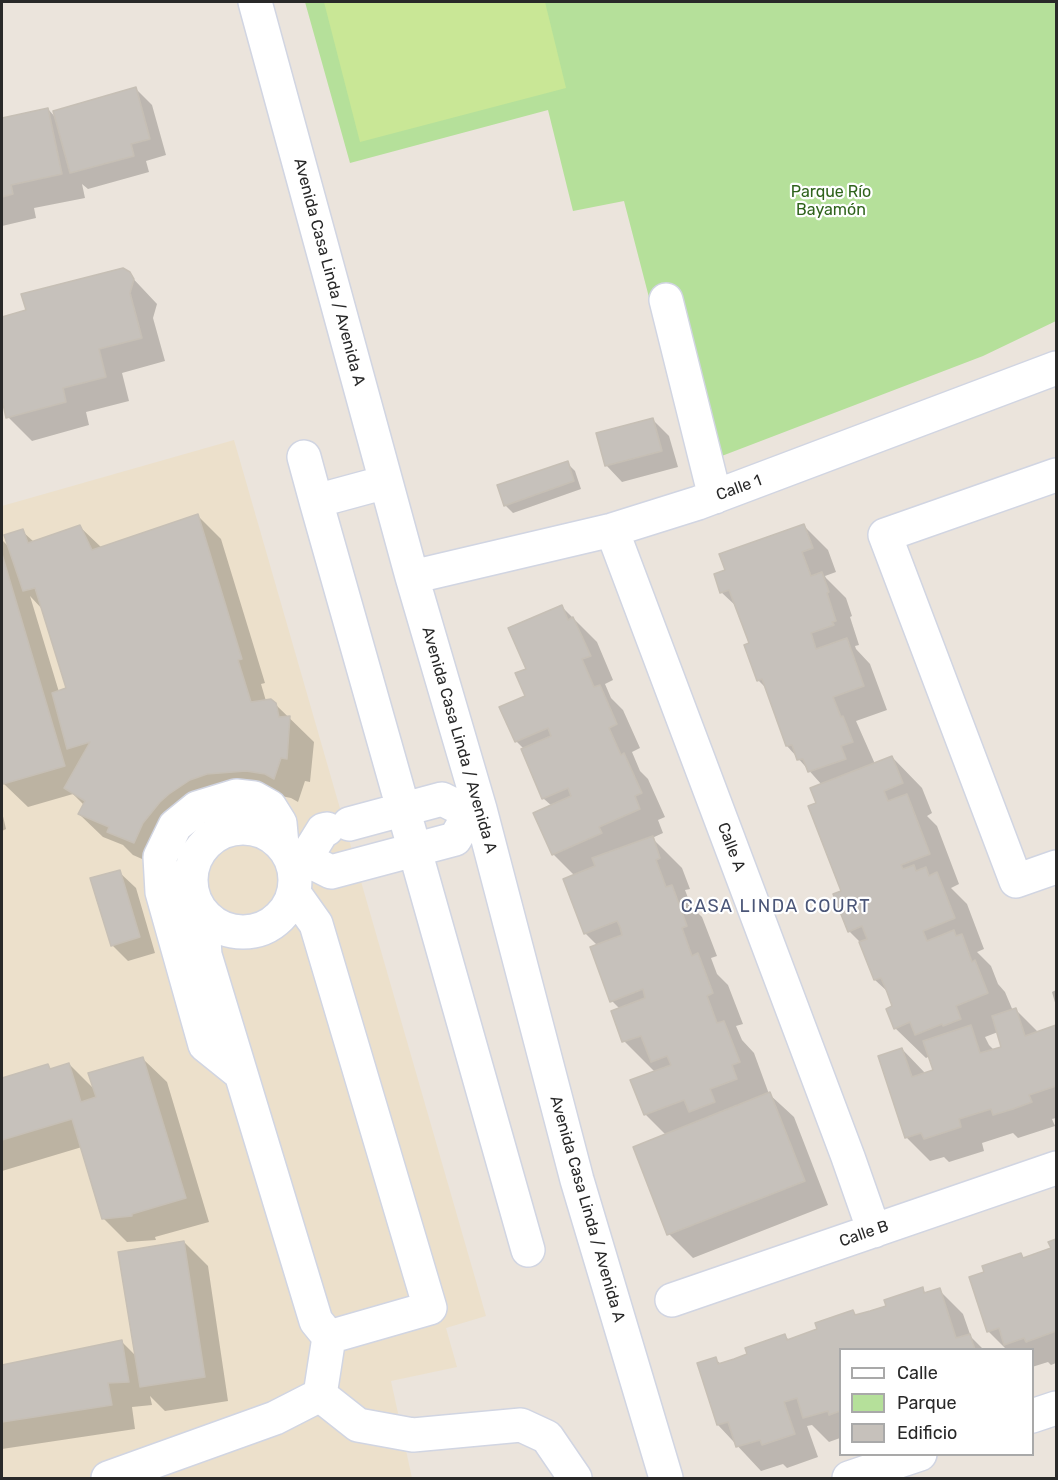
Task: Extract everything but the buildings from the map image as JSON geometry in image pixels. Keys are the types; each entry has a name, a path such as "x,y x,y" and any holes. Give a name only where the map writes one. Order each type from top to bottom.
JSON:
{"street":[{"name":"Avenida Casa Linda / Avenida A","path":"255,2 577,1180 666,1479"},
{"path":"666,300 715,497"},
{"name":"Calle 1","path":"412,577 612,530 715,497 1056,368"},
{"path":"304,457 528,1250"},
{"path":"1056,475 885,535 1016,881 1056,867"},
{"path":"316,501 386,482"},
{"name":"Calle A","path":"612,530 874,1231"},
{"path":"241,1074 205,1045 162,892 160,856 175,826 197,808 236,796 254,798 270,807 280,823 293,865 316,924 430,1308 329,1337"},
{"path":"475,811 442,799 322,830 293,865 288,908 277,921 263,930 246,933 230,932 214,924 202,913 194,898 190,881 194,864 202,848 215,836 232,829 250,828 267,833 293,865 331,872 455,839 475,811"},
{"path":"202,913 205,956 316,1321 329,1337 320,1395"},
{"name":"Calle B","path":"672,1300 1056,1168"},
{"path":"108,1479 275,1418 320,1395"},
{"path":"320,1395 358,1425 413,1435 521,1425 547,1437 575,1479"},
{"path":"1034,1415 1056,1408"},
{"path":"849,1479 917,1456"}],"shaded area":[{"path":"234,440 486,1316 446,1328 457,1367 391,1381 412,1478 2,1478 2,506"}],"green space":[{"name":"Parque Río Bayamón","path":"305,2 1056,2 1056,321 983,356 693,467 624,201 573,211 548,110 350,163"},
{"path":"324,2 545,2 566,88 360,142"}],"district":[{"name":"CASA LINDA COURT","path":"776,907"}]}
